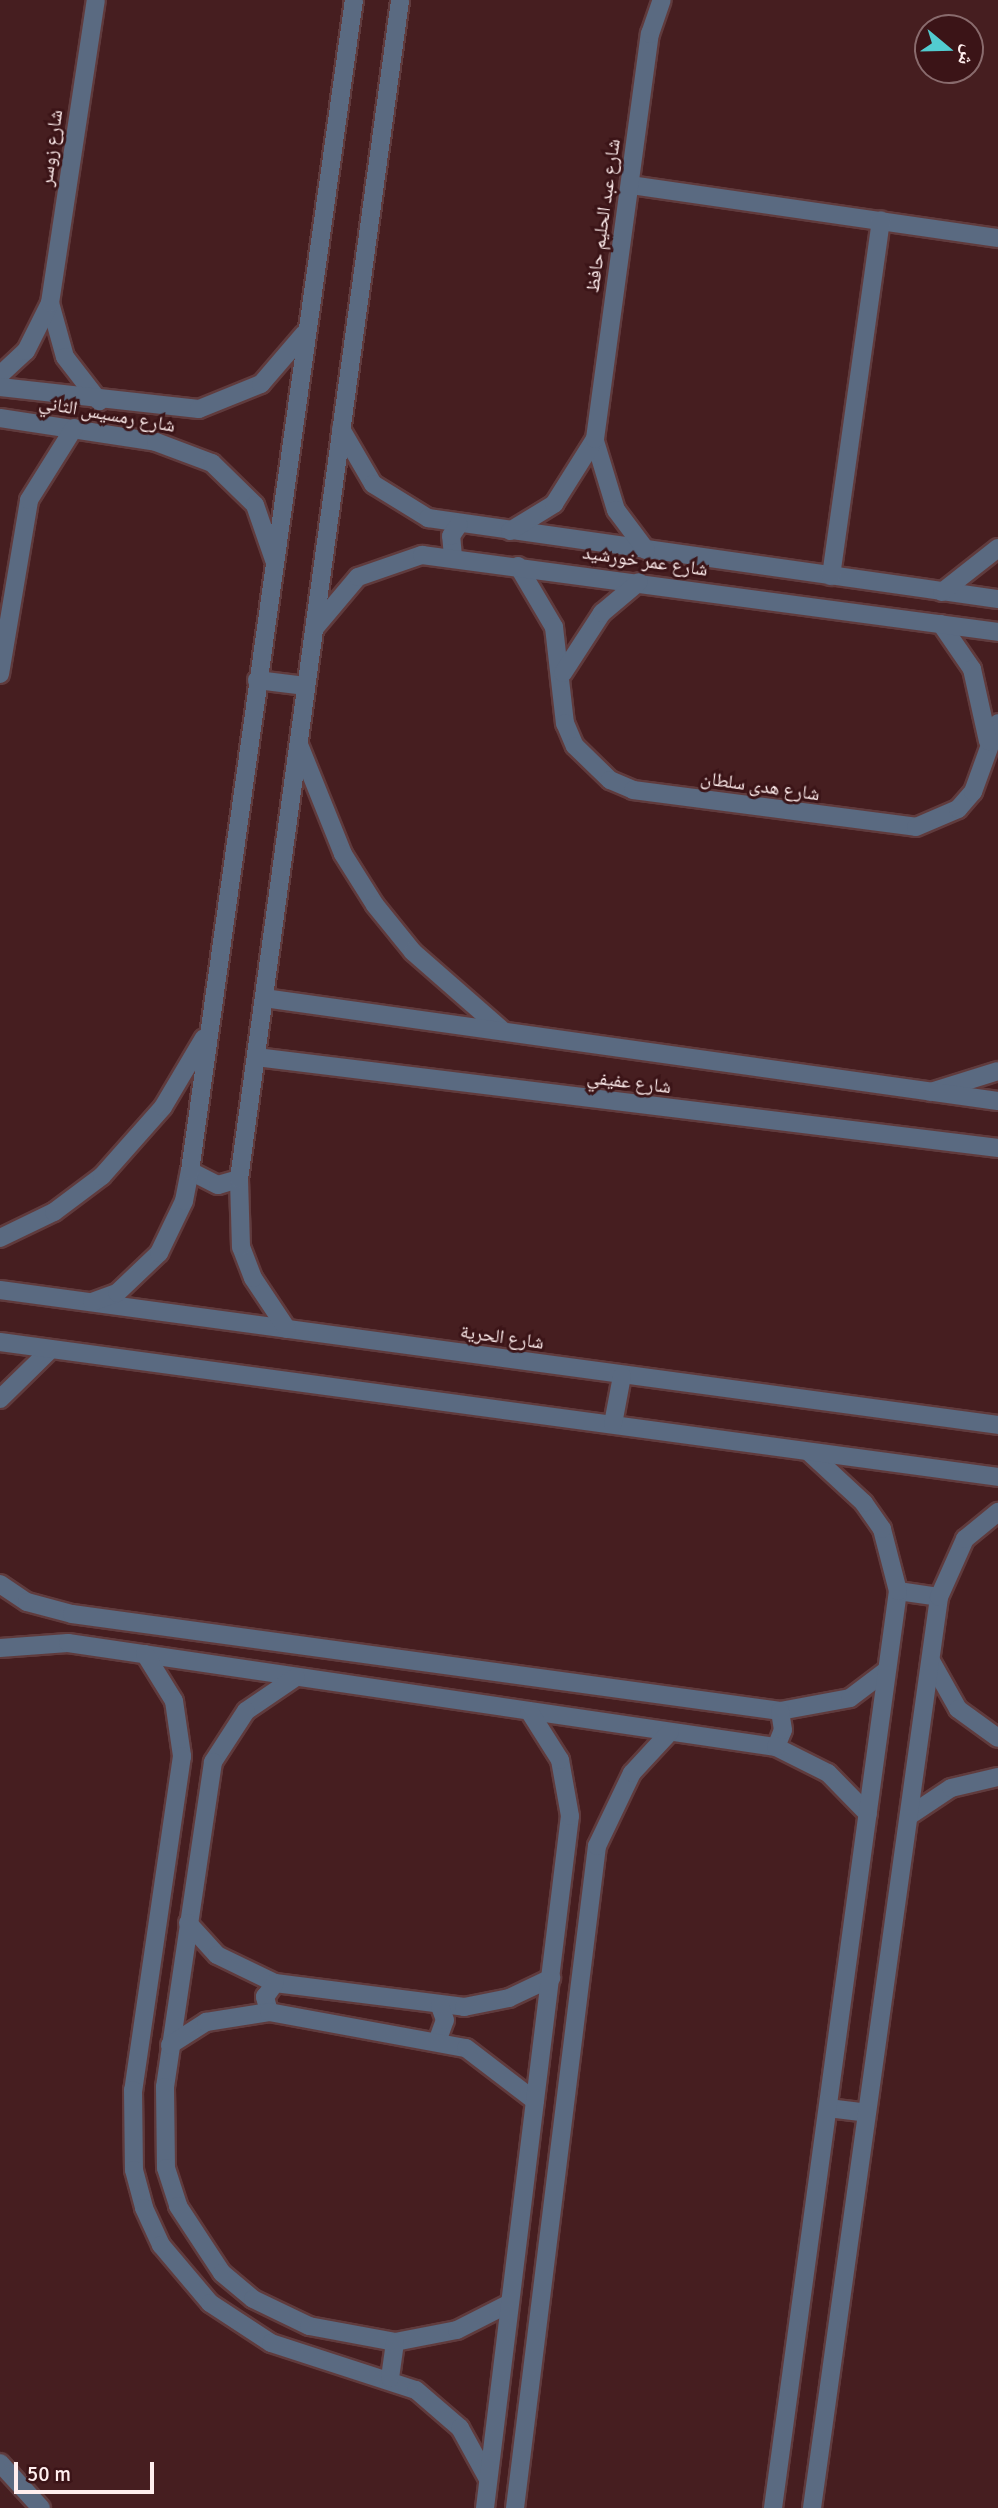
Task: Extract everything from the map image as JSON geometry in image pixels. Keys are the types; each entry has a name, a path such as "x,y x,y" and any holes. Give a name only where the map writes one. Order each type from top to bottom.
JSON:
{"street":[{"name":"شارع زوسر","path":"0,375 26,351 50,303 96,0"},
{"path":"92,1303 117,1293 159,1253 174,1228 190,1171 304,334 354,0"},
{"path":"287,1329 253,1279 241,1247 239,1179 400,0"},
{"name":"شارع عبد الحليم حافظ","path":"646,550 606,488 595,439 650,34 662,0"},
{"path":"630,185 998,238"},
{"path":"831,576 881,221"},
{"name":"شارع زوسر","path":"50,303 65,357 99,401"},
{"name":"شارع رمسيس الثاني","path":"0,387 129,405 199,409 232,401 269,377 304,334"},
{"path":"125,435 137,419 129,405"},
{"name":"شارع رمسيس الثاني","path":"0,418 125,435 187,451 235,482 255,505 274,560"},
{"path":"0,674 29,500 74,428"},
{"name":"شارع عمر خورشيد","path":"341,429 373,484 398,505 459,524 998,599"},
{"name":"شارع عبد الحليم حافظ","path":"510,531 554,505 595,439"},
{"path":"453,557 451,536 459,524"},
{"path":"942,592 998,548"},
{"name":"شارع عمر خورشيد","path":"314,629 358,577 388,562 453,557 998,632"},
{"name":"شارع هدى سلطان","path":"519,566 550,616 563,673 565,723 575,746 610,780 657,794 916,827 958,809 973,792 998,723"},
{"path":"563,673 602,613 639,582"},
{"path":"941,624 972,669 989,750"},
{"path":"257,680 306,686"},
{"path":"298,742 338,843 375,905 456,994 504,1031"},
{"name":"شارع عفيفي","path":"264,998 998,1101"},
{"path":"0,1238 54,1212 110,1169 163,1107 209,1029"},
{"name":"شارع عفيفي","path":"256,1057 998,1148"},
{"path":"929,1093 998,1071"},
{"path":"190,1171 218,1185 239,1179"},
{"name":"شارع الحرية","path":"0,1290 998,1425"},
{"path":"0,1342 998,1477"},
{"path":"0,1399 51,1349"},
{"path":"613,1424 622,1376"},
{"path":"773,2508 898,1591 882,1530 864,1503 809,1452"},
{"path":"811,2508 939,1597 965,1539 998,1512"},
{"path":"0,1584 27,1602 72,1614 780,1711 850,1698 887,1670"},
{"path":"898,1591 939,1597"},
{"path":"68,1643 65,1628 72,1614"},
{"path":"0,1648 68,1643 776,1747 828,1773 868,1814"},
{"path":"145,1654 174,1701 182,1756 133,2090 130,2130 144,2208 184,2277 239,2326 305,2356 390,2378 440,2407 460,2428 488,2479"},
{"path":"931,1660 958,1709 998,1738"},
{"path":"296,1677 246,1711 213,1762 170,2045 162,2128 166,2168 197,2242 222,2273 280,2314 340,2334 395,2342 457,2330 510,2303"},
{"path":"485,2508 568,1841 568,1787 560,1760 529,1711"},
{"path":"776,1747 783,1730 780,1711"},
{"path":"515,2508 597,1846 627,1780 670,1732"},
{"path":"182,1756 198,1754 213,1762"},
{"path":"909,1816 951,1788 998,1777"},
{"path":"568,1841 584,1836 597,1846"},
{"path":"188,1923 234,1968 275,1983 440,2007 487,2004 551,1978"},
{"path":"269,2012 265,1997 275,1983"},
{"path":"438,2039 445,2020 440,2007"},
{"path":"170,2045 206,2022 269,2012 438,2039 492,2062 536,2101"},
{"path":"828,2108 867,2113"},
{"path":"528,2160 559,2164"},
{"path":"390,2378 395,2342"},
{"path":"0,2463 41,2508"}]}
